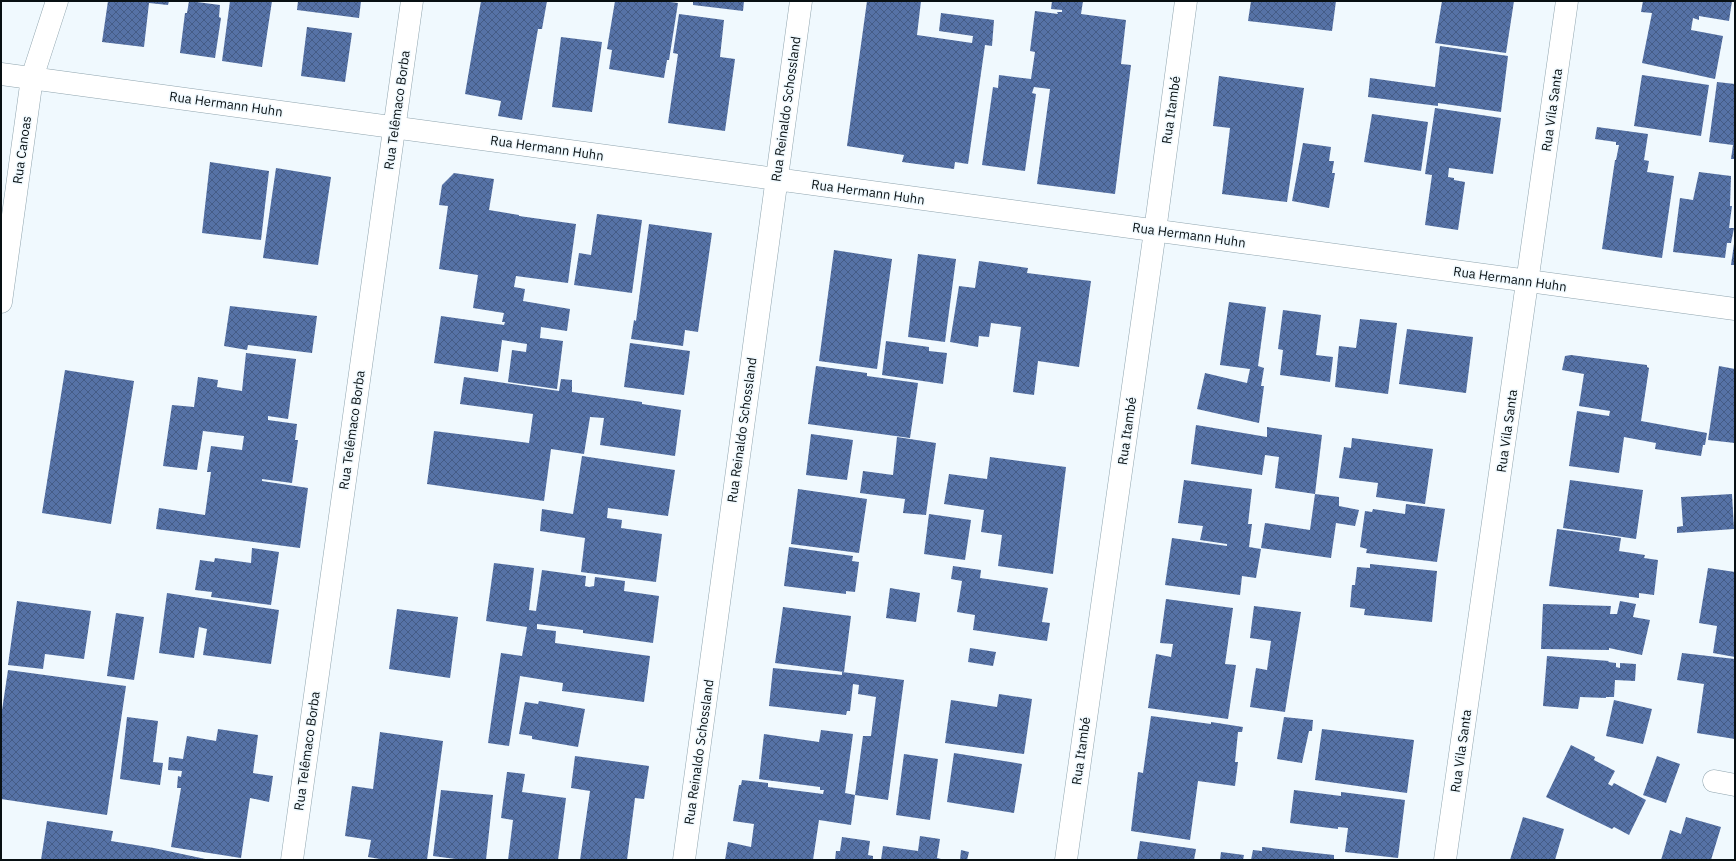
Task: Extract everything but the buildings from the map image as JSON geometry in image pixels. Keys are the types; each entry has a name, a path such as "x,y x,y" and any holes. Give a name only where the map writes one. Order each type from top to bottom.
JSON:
{"street":[{"name":"Rua Canoas","path":"1,302 32,78 57,1"},
{"name":"Rua Telêmaco Borba","path":"292,860 412,1"},
{"name":"Rua Reinaldo Schossland","path":"684,860 801,1"},
{"name":"Rua Itambé","path":"1066,860 1186,1"},
{"name":"Rua Vila Santa","path":"1445,860 1567,1"},
{"name":"Rua Hermann Huhn","path":"1,74 1735,309"},
{"path":"1714,782 1735,785"}]}
